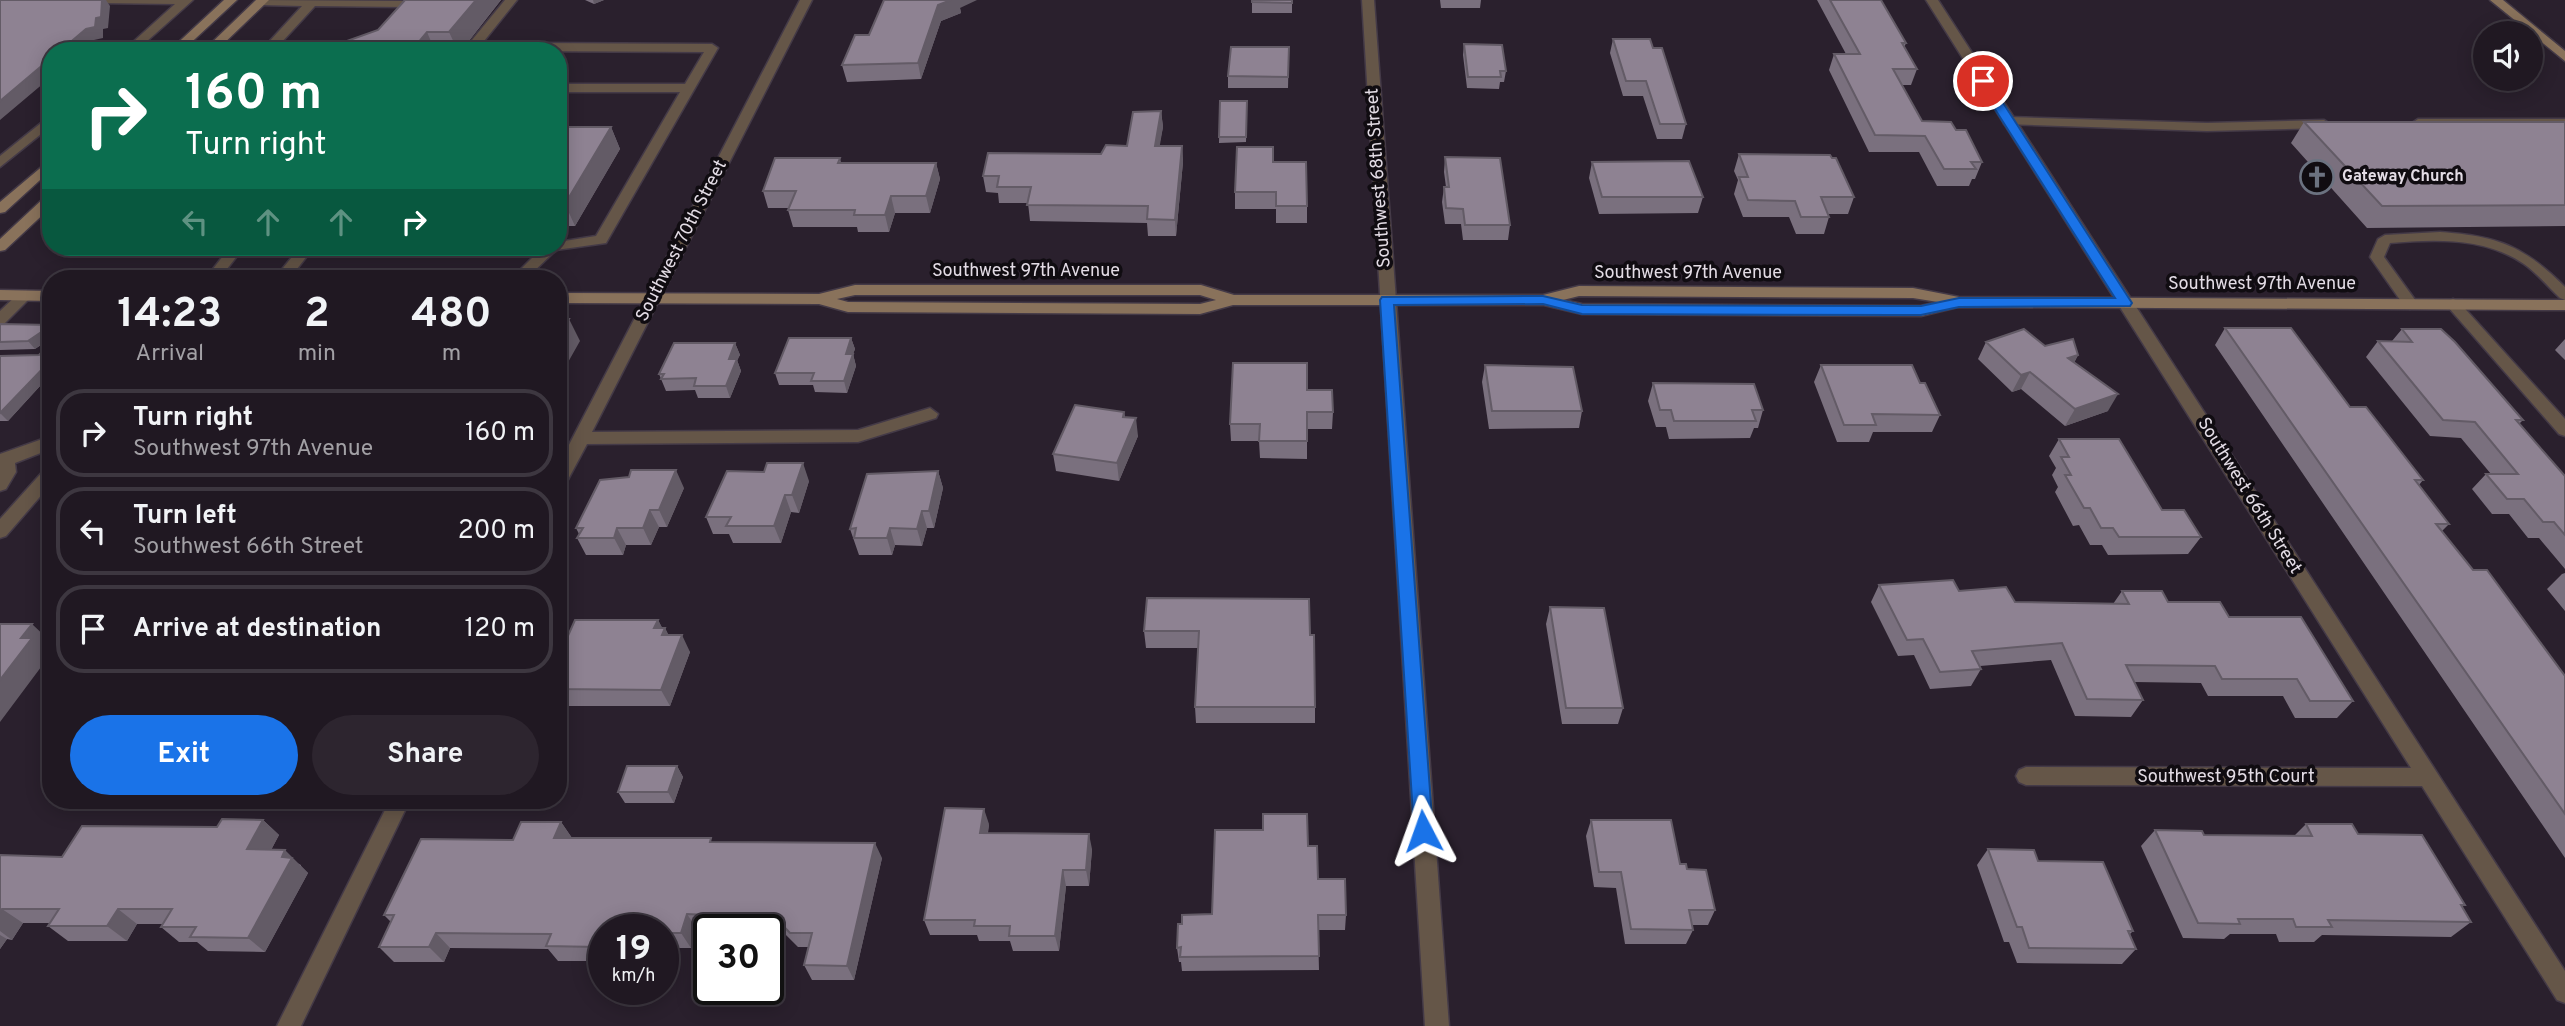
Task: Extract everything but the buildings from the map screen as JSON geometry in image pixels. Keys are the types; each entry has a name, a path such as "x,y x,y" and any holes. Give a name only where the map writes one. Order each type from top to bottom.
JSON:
{"street":[{"path":"97,0 187,0"},
{"path":"139,42 187,0"},
{"path":"476,42 511,0"},
{"name":"Southwest 70th Street","path":"567,465 806,0"},
{"name":"Southwest 68th Street","path":"1368,0 1437,1026"},
{"name":"Southwest 66th Street","path":"1931,0 2565,992"},
{"path":"2496,0 2565,57"},
{"path":"184,42 230,1 404,4 395,14"},
{"path":"218,42 262,1"},
{"path":"275,42 313,1"},
{"path":"567,47 712,48 601,240 567,245"},
{"path":"567,88 687,88"},
{"path":"2009,121 2207,127 2332,124"},
{"path":"2402,123 2565,123"},
{"path":"0,163 42,127"},
{"path":"0,209 42,171"},
{"path":"0,247 42,207"},
{"path":"2410,304 2377,257 2385,239 2432,235 2468,239 2498,247 2527,260 2565,295"},
{"path":"219,270 230,256"},
{"path":"288,270 300,256"},
{"path":"527,270 542,256"},
{"path":"0,295 42,296"},
{"path":"0,320 24,296"},
{"name":"Southwest 97th Avenue","path":"567,298 819,299 848,307 1200,309 1233,300 1543,300 1596,310 1921,311 1959,302 2565,304"},
{"path":"2453,304 2565,430"},
{"path":"581,438 858,436 930,414"},
{"path":"0,485 7,472 7,465 2,460 42,445"},
{"path":"0,531 42,483"},
{"name":"Southwest 95th Court","path":"2026,776 2427,777"},
{"path":"289,1026 396,809"}],"place":[{"name":"Gateway Church","path":"2317,177"}],"route":[{"path":"1423,831 1387,300 1543,300 1582,309 1895,311 1921,311 1959,302 2125,303 1983,81"}]}
